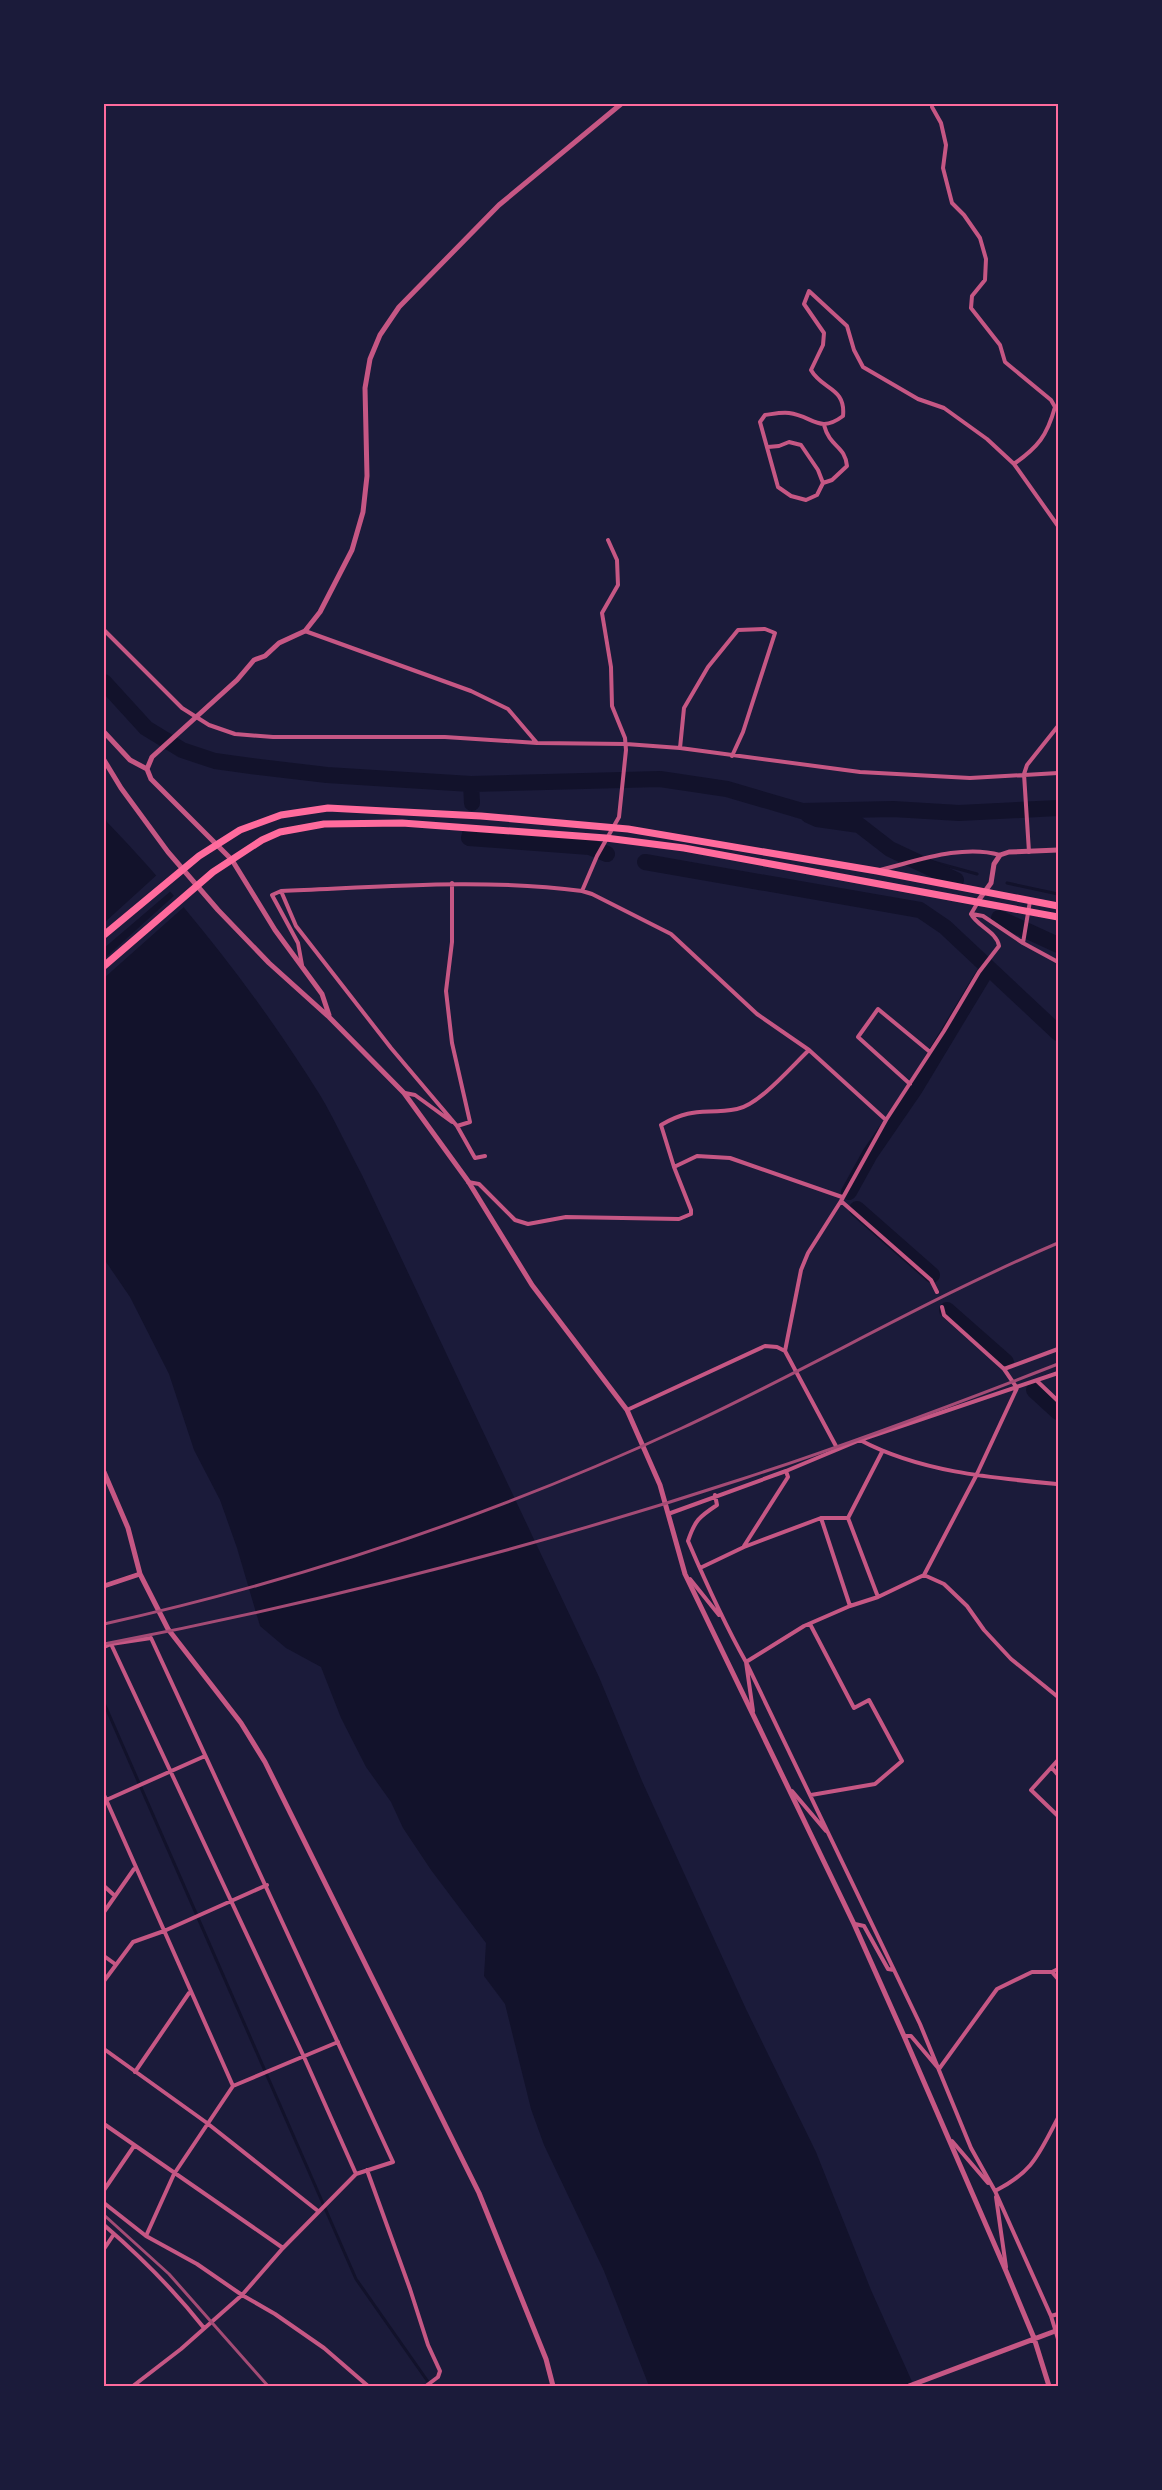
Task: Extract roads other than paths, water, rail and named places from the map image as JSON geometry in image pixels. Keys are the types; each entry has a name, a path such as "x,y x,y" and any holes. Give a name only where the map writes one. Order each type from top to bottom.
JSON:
{"highway":[{"path":"104,935 216,844 261,821 293,812 328,808 481,816 613,827 877,871 1059,906"},
{"path":"104,966 213,872 262,840 280,832 324,824 402,823 606,838 684,848 1059,917"}],"street":[{"path":"147,769 152,757 237,680 254,660 265,656 279,643 305,631 320,612 352,550 363,512 367,476 365,388 370,359 380,335 399,307 499,205 621,104"},
{"path":"932,107 941,123 946,145 943,168 952,203 964,215 980,238 986,259 985,280 972,296 971,308 1000,345 1005,362 1051,400 1055,407 1051,424 1042,441 1014,464"},
{"path":"824,425 827,438 844,453 847,466 832,480 823,483 816,495 806,500 784,492 778,487 773,476 768,447 760,422 765,415 791,413 824,425 834,423 843,416 844,405 833,388 818,380 811,370 823,345 824,333 804,304 808,291 846,326 854,350 863,367 918,399 944,408 987,439 1014,464 1059,526"},
{"path":"768,447 789,442 801,445 818,470 823,483"},
{"path":"582,891 598,853 619,817 626,750 626,744 612,706 611,667 602,613 618,585 617,560 608,540"},
{"path":"680,748 684,708 708,667 738,630 765,629 775,633 743,732 732,756"},
{"path":"104,630 182,708 209,725 235,734 273,738 445,736 537,743 626,744 680,748 860,772 970,778 1059,773"},
{"path":"305,631 471,690 508,709 537,743"},
{"path":"1029,852 1024,776 1027,765 1059,726"},
{"path":"105,734 130,760 147,769 151,779 232,860 275,930 322,994 329,1017"},
{"path":"104,760 121,788 168,852 218,910 269,963 329,1017 404,1093 468,1182 532,1285 627,1410 660,1485 686,1574 755,1722 854,1924 904,2036 1034,2338 1048,2386"},
{"path":"877,871 957,852 991,852 1000,855 1059,850"},
{"path":"971,914 991,883 996,859 1000,855"},
{"path":"302,969 298,943 272,895 281,891 452,884 541,885 582,891 671,934 757,1014 809,1050 886,1120"},
{"path":"452,884 452,942 446,991 452,1043 470,1122 457,1126"},
{"path":"281,891 296,926 313,950 457,1126 475,1158 485,1156"},
{"path":"1023,940 1030,901"},
{"path":"971,914 983,916 1059,962"},
{"path":"785,1351 801,1270 808,1253 842,1199 886,1120 979,972 999,946 998,940 974,920 971,914"},
{"path":"910,1084 858,1037 878,1009 930,1052"},
{"path":"468,1182 479,1184 515,1220 528,1224 566,1217 679,1219 691,1214 691,1210 661,1125 679,1115 697,1111 739,1109 760,1096 809,1050"},
{"path":"404,1093 415,1095 457,1126"},
{"path":"674,1167 697,1156 730,1158 842,1199 931,1280 938,1292"},
{"path":"942,1307 944,1315 1004,1369 1017,1388"},
{"path":"627,1410 765,1346 777,1347 785,1351 837,1448"},
{"path":"1004,1369 1059,1349"},
{"path":"667,1514 786,1471 837,1448 1059,1373"},
{"path":"1037,1381 1059,1401"},
{"path":"746,1662 810,1624 849,1606 878,1597 924,1575 976,1476 1017,1388"},
{"path":"860,1440 882,1452 976,1476 1059,1484"},
{"path":"878,1597 848,1518 882,1452"},
{"path":"744,1547 788,1477 786,1471"},
{"path":"104,1472 128,1528 140,1574 168,1629 241,1723 265,1761 479,2193 546,2359 553,2386"},
{"path":"715,1495 717,1505 693,1524 688,1541 718,1605 721,1618"},
{"path":"700,1568 744,1547 821,1518 848,1518"},
{"path":"821,1518 849,1606"},
{"path":"104,1586 140,1574"},
{"path":"686,1574 721,1618 746,1662 811,1795 895,1970 971,2148 995,2191 1059,2339"},
{"path":"924,1575 944,1584 967,1606 984,1630 1011,1659 1056,1695 1059,1689"},
{"path":"810,1624 854,1708 869,1700 902,1761 875,1784 811,1795"},
{"path":"104,1647 152,1638 393,2162 356,2174 283,2248 242,2295 181,2349 133,2386"},
{"path":"111,1644 304,2057 356,2174"},
{"path":"746,1662 755,1722"},
{"path":"205,1756 104,1799 233,2086"},
{"path":"1059,1760 1031,1790 1059,1816"},
{"path":"1052,1768 1059,1774"},
{"path":"786,1785 830,1836"},
{"path":"104,1912 134,1868"},
{"path":"104,1981 133,1942 164,1931 267,1885"},
{"path":"104,1886 115,1896"},
{"path":"854,1924 864,1926 888,1969 895,1970"},
{"path":"104,1956 115,1964"},
{"path":"939,2069 996,1989 1032,1971 1052,1972 1059,1969"},
{"path":"1052,1972 1059,1979"},
{"path":"135,2073 190,1992"},
{"path":"904,2036 911,2036 939,2069"},
{"path":"146,2236 174,2174 233,2086 338,2042"},
{"path":"104,2049 207,2123 318,2211"},
{"path":"995,2191 1016,2180 1030,2168 1059,2118"},
{"path":"104,2124 283,2248"},
{"path":"948,2137 995,2191 1006,2271"},
{"path":"104,2190 134,2146"},
{"path":"367,2170 428,2344 440,2371 438,2378 427,2386"},
{"path":"104,2203 146,2236 197,2264 242,2295 275,2314 324,2349 368,2386"},
{"path":"104,2226 178,2295 204,2328"},
{"path":"104,2249 114,2234"},
{"path":"1051,2316 1059,2314"},
{"path":"909,2386 1056,2331"}],"waterway":[{"path":"104,682 146,728 182,750 215,761 251,766 327,775 471,784 660,779 727,789 802,811 893,809 959,813 1058,808"},
{"path":"471,784 472,803"},
{"path":"808,815 817,819 859,825 890,849 956,880"},
{"path":"470,834 469,838 590,847 607,854"},
{"path":"897,852 977,874"},
{"path":"645,862 920,910 945,927 1058,1033"},
{"path":"1007,883 1058,894"},
{"path":"999,918 1058,945"},
{"path":"849,1192 870,1154 914,1090 987,969"},
{"path":"857,1209 932,1275"},
{"path":"947,1310 1006,1362"},
{"path":"1034,1390 1058,1412"},
{"path":"104,1703 356,2279 431,2386"}],"railway":[{"path":"104,1624 252,1587 325,1565 398,1542 541,1489 682,1428 916,1310 1058,1243"},
{"path":"104,1644 344,1592 582,1529 820,1453 1058,1364"},
{"path":"104,2215 169,2274 268,2386"}]}
